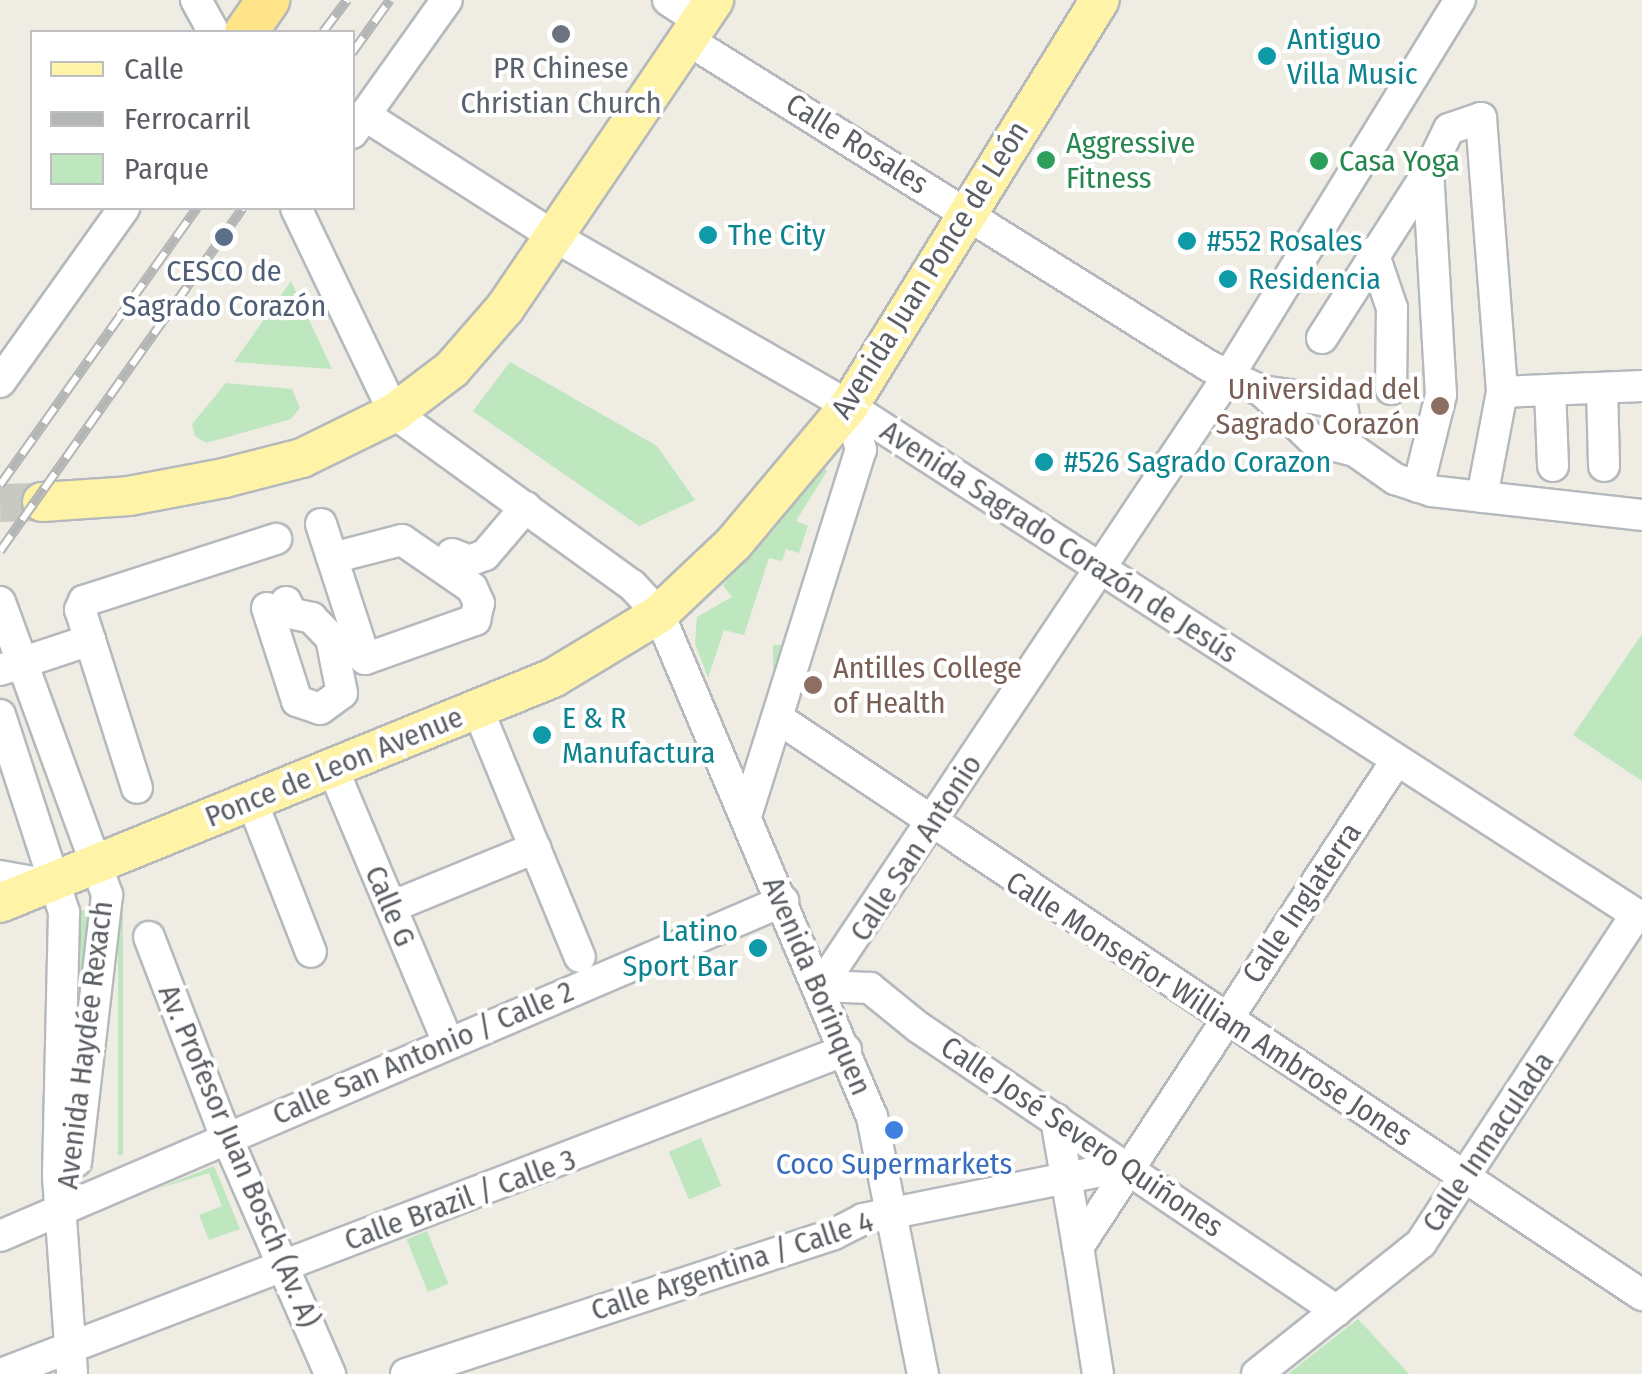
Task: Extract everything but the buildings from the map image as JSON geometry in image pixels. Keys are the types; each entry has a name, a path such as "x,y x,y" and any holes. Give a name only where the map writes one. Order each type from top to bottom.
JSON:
{"highway":[{"path":"247,30 268,0"}],"main road":[{"name":"Avenida Juan Ponce de León","path":"659,614 734,542 849,406 1100,0"},
{"path":"42,502 129,496 224,478 302,458 394,413 452,369 557,238 700,20"},
{"name":"Ponce de Leon Avenue","path":"0,903 91,862 478,710 596,656 659,614"}],"street":[{"path":"196,0 213,30"},
{"path":"359,124 447,0"},
{"name":"Calle Rosales","path":"668,0 972,206 1217,354 1231,372 1262,391 1313,440 1348,449 1418,487 1642,515"},
{"name":"Calle San Antonio","path":"821,986 932,826 1231,372 1460,0"},
{"path":"1322,338 1373,252 1428,172 1449,128 1481,118 1502,392 1482,497"},
{"name":"Avenida Sagrado Corazón de Jesús","path":"359,124 849,406 1639,916"},
{"path":"1418,487 1433,446 1441,395 1428,172"},
{"path":"0,382 123,210"},
{"path":"297,210 394,413 632,584 659,614"},
{"path":"1373,252 1392,308 1391,389"},
{"path":"1502,392 1642,386"},
{"path":"1602,388 1604,466"},
{"path":"1550,390 1553,466"},
{"path":"746,816 780,720 861,450 849,406"},
{"path":"452,554 469,560 485,556 526,507"},
{"path":"321,524 332,558 365,659 467,626 479,603 472,588 402,540 332,558"},
{"path":"138,788 80,610 84,601 276,539"},
{"name":"Avenida Haydée Rexach","path":"0,602 11,666 106,895 74,1176 64,1207"},
{"name":"Avenida Borinquen","path":"659,614 821,986 880,1148 919,1373"},
{"path":"11,666 90,640"},
{"path":"478,710 580,956"},
{"name":"Avenida Haydée Rexach","path":"0,715 49,882 64,912 58,1177 64,1207 72,1361"},
{"name":"Calle Monseñor William Ambrose Jones","path":"780,720 932,826 1642,1295"},
{"name":"Calle Inglaterra","path":"1078,1246 1396,761"},
{"name":"Calle G","path":"332,769 448,1043"},
{"path":"251,799 310,952"},
{"path":"391,907 535,848"},
{"path":"0,876 49,882"},
{"name":"Calle San Antonio / Calle 2","path":"0,1236 783,901"},
{"name":"Calle Inmaculada","path":"1256,1374 1422,1243 1639,916"},
{"name":"Av. Profesor Juan Bosch (Av. A)","path":"149,937 227,1136 330,1374"},
{"name":"Calle José Severo Quiñones","path":"821,986 870,988 1337,1311"},
{"name":"Calle Brazil / Calle 3","path":"1,1374 72,1361 284,1266 846,1050"},
{"path":"1056,1119 1098,1374"},
{"name":"Calle Argentina / Calle 4","path":"406,1374 892,1214 1130,1166"}],"green space":[{"path":"291,281 332,369 234,362"},
{"path":"510,362 657,446 695,500 639,526 473,411"},
{"path":"226,383 292,389 300,408 291,419 206,443 195,436 192,424"},
{"path":"822,467 827,471 796,521 808,526 799,553 786,549 782,561 769,558 744,635 724,630 708,678 695,643 697,617 732,597 723,585"},
{"path":"1642,634 1642,781 1573,735"},
{"path":"773,645 786,645 786,684 773,684"},
{"path":"118,900 123,900 123,1155 118,1155"},
{"path":"93,906 78,1018 80,912"},
{"path":"701,1138 721,1186 689,1200 669,1152"},
{"path":"214,1166 240,1229 209,1240 199,1215 222,1206 209,1173 154,1190"},
{"path":"427,1231 448,1284 428,1292 407,1239"},
{"path":"1358,1319 1409,1374 1288,1374"}],"tunnel":[{"path":"0,503 42,502"}],"railway":[{"path":"324,30 347,0"},
{"path":"355,49 390,0"},
{"path":"0,485 196,210"},
{"path":"0,551 242,210"}],"place":[{"name":"PR Chinese Christian Church","path":"561,34"},
{"name":"Antiguo Villa Music","path":"1267,56"},
{"name":"Aggressive Fitness","path":"1046,160"},
{"name":"Casa Yoga","path":"1319,161"},
{"name":"The City","path":"708,235"},
{"name":"CESCO de Sagrado Corazón","path":"224,237"},
{"name":"#552 Rosales","path":"1187,241"},
{"name":"Residencia","path":"1228,279"},
{"name":"Universidad del Sagrado Corazón","path":"1440,406"},
{"name":"#526 Sagrado Corazon","path":"1044,462"},
{"name":"Antilles College of Health","path":"813,685"},
{"name":"E & R Manufactura","path":"542,735"},
{"name":"Latino Sport Bar","path":"758,948"},
{"name":"Coco Supermarkets","path":"894,1130"}]}
